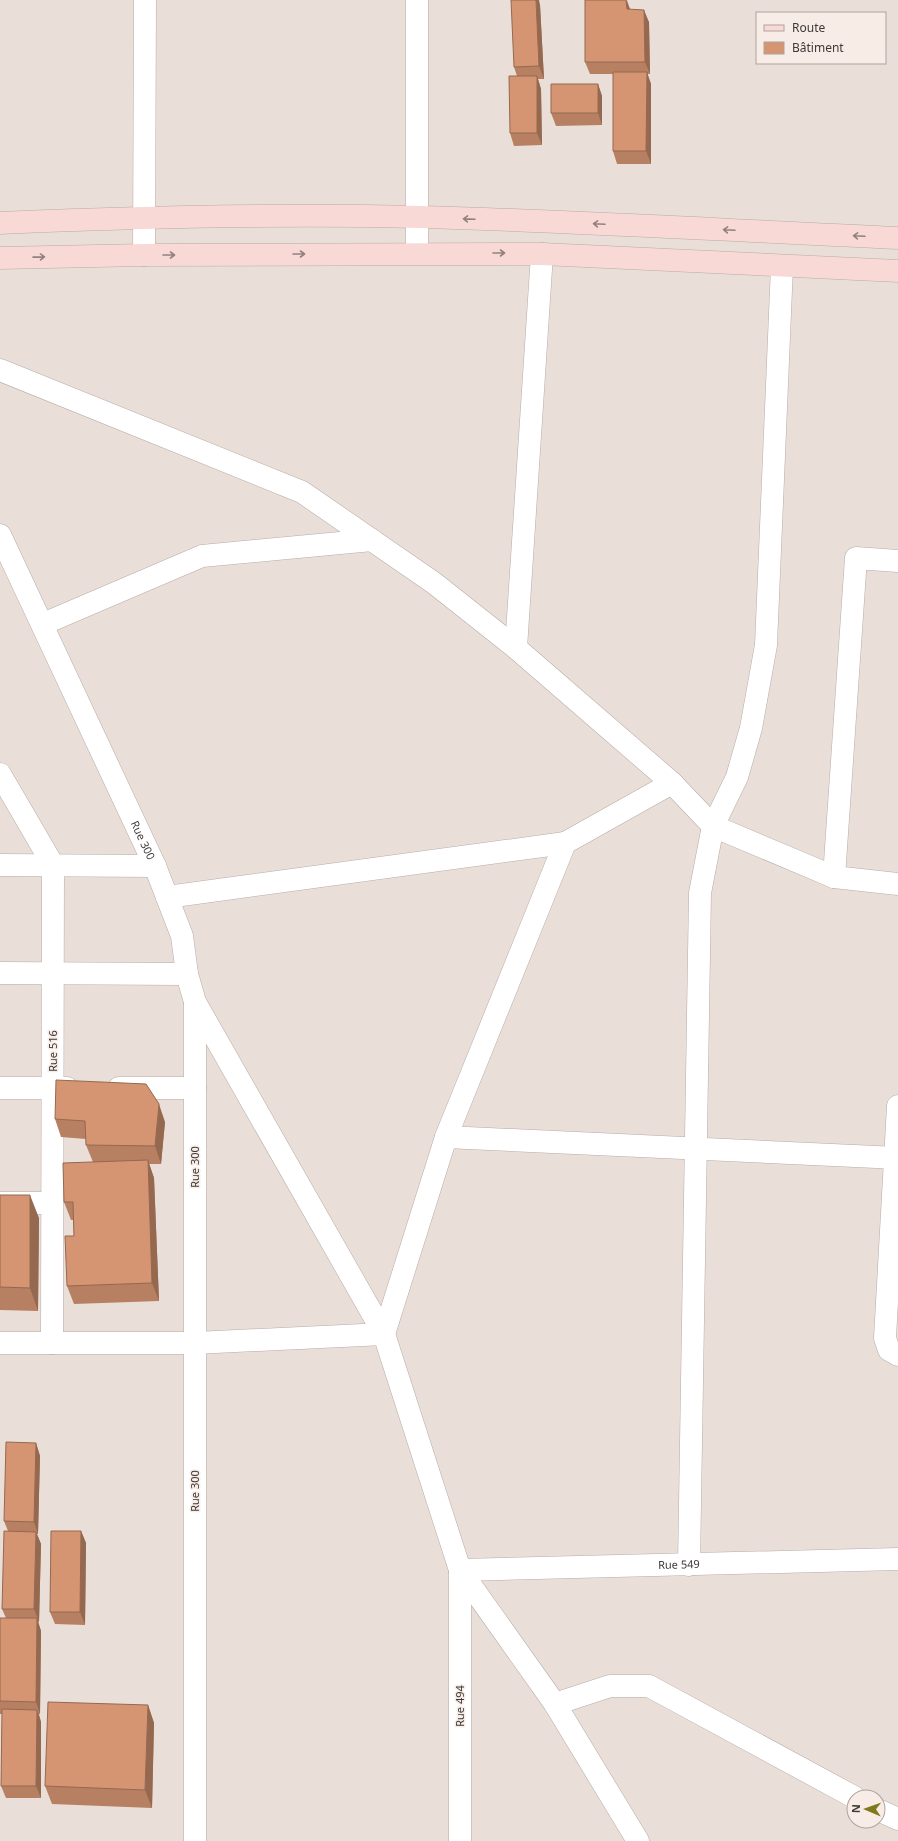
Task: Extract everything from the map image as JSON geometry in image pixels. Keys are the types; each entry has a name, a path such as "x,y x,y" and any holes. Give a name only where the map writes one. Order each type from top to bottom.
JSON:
{"main road":[{"path":"0,223 144,217 417,217 542,221 898,238"},
{"path":"0,258 144,255 417,253 542,254 898,271"}],"street":[{"path":"144,255 145,0"},
{"path":"417,253 418,0"},
{"path":"516,648 542,254"},
{"path":"689,1564 700,894 713,826 737,777 751,728 766,645 782,266"},
{"path":"0,370 302,492 434,583 516,648 672,783 713,826 834,877 898,884"},
{"name":"Rue 300","path":"0,535 155,866 182,936 187,974 196,1002 195,1841"},
{"path":"42,624 202,556 372,540"},
{"path":"834,877 856,558 898,561"},
{"path":"0,774 53,865"},
{"path":"167,897 565,843 672,783"},
{"path":"384,1334 446,1137 565,843"},
{"path":"0,865 155,866"},
{"name":"Rue 516","path":"52,1343 53,865"},
{"path":"0,973 187,974"},
{"path":"196,1002 384,1334 460,1570 555,1704 638,1841"},
{"path":"0,1088 195,1088"},
{"path":"898,1106 885,1338 889,1350 898,1355"},
{"path":"446,1137 896,1158"},
{"path":"0,1203 52,1203"},
{"path":"0,1343 195,1342 384,1334"},
{"name":"Rue 549","path":"460,1570 898,1559"},
{"name":"Rue 494","path":"460,1570 460,1841"},
{"path":"555,1704 610,1686 649,1686 846,1793"},
{"path":"886,1814 898,1819"}],"building":[{"path":"511,0 536,0 539,66 514,67"},
{"path":"585,0 626,0 627,9 644,10 645,62 585,62"},
{"path":"613,72 647,72 646,151 613,151"},
{"path":"509,76 537,76 537,133 510,133"},
{"path":"551,84 598,84 598,113 551,113"},
{"path":"56,1080 146,1084 159,1104 155,1146 86,1145 85,1121 55,1119"},
{"path":"148,1160 152,1283 67,1286 65,1236 74,1236 73,1202 64,1202 63,1163"},
{"path":"0,1195 30,1195 30,1288 0,1287"},
{"path":"6,1442 36,1443 34,1522 4,1521"},
{"path":"4,1531 36,1532 34,1609 2,1609"},
{"path":"51,1531 81,1531 80,1612 50,1612"},
{"path":"0,1618 37,1618 36,1702 0,1701"},
{"path":"48,1702 148,1705 145,1790 45,1786"},
{"path":"2,1709 37,1710 36,1786 1,1786"}]}
